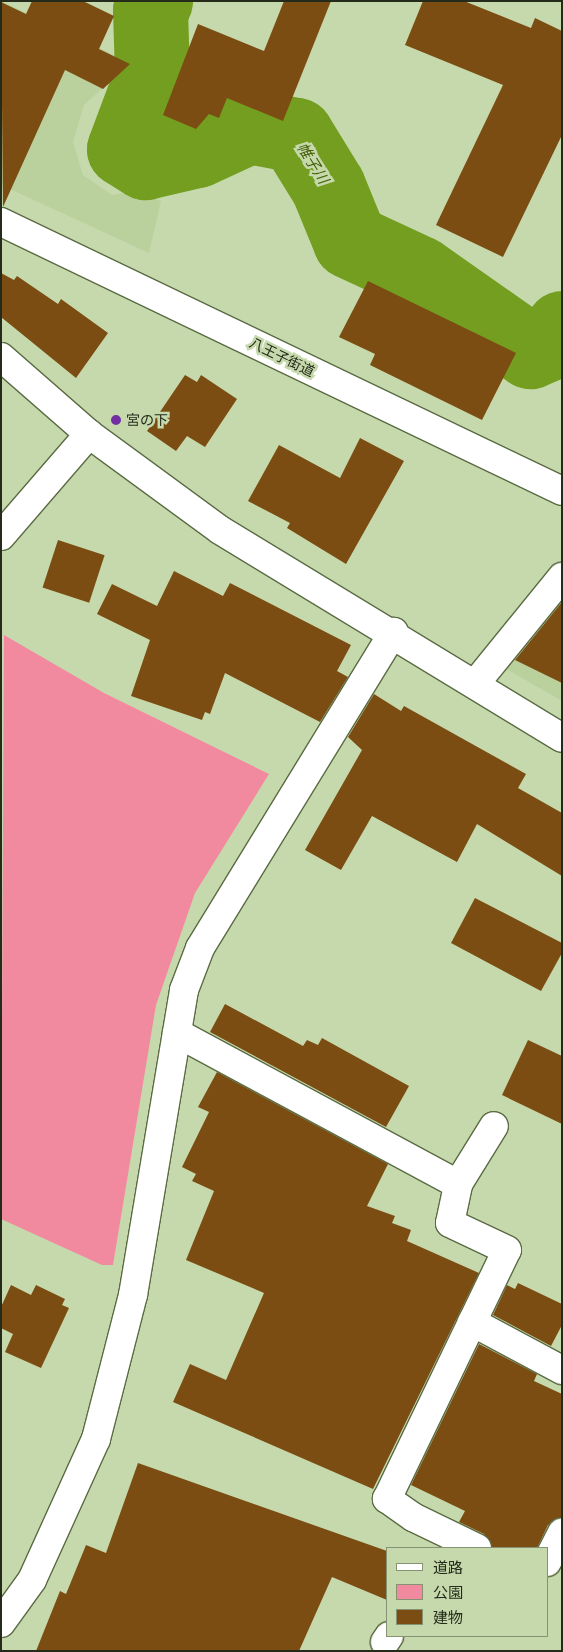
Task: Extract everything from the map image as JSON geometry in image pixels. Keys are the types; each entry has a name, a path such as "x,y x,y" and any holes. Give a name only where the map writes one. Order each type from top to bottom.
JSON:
{"main road":[{"name":"八王子街道","path":"1,222 562,491"},
{"path":"1,357 89,434 220,530 394,632 562,738"},
{"path":"1,536 89,434"},
{"path":"475,684 562,577"},
{"path":"1,1623 32,1580 96,1439 132,1295 184,990 200,948 394,632"},
{"path":"177,1033 458,1184"},
{"path":"472,1547 434,1539 387,1499 507,1250 450,1223 458,1184 494,1126"},
{"path":"472,1322 562,1370"},
{"path":"548,1560 562,1533"}],"shaded area":[{"path":"1,1 131,63 84,105 73,142 83,175 112,195 137,191 161,201 149,253 1,185"},
{"path":"562,592 562,701 501,666"}],"green space":[{"path":"4,635 104,693 269,774 195,893 156,1005 113,1265 102,1265 1,1219"}],"building":[{"path":"32,1 83,1 114,16 99,49 130,64 103,89 65,70 3,207 1,2 26,14"},
{"path":"284,1 331,1 283,121 227,98 219,118 209,114 196,129 163,115 198,24 264,51"},
{"path":"423,1 464,1 531,28 535,18 562,31 562,135 503,257 436,225 503,85 405,45"},
{"path":"1,273 14,280 17,276 58,304 61,299 108,333 76,378 1,317"},
{"path":"368,281 516,353 482,420 370,365 375,354 339,337"},
{"path":"185,375 197,382 201,375 237,399 205,447 187,436 176,451 147,431"},
{"path":"360,438 404,461 346,564 287,528 290,523 248,501 279,445 340,478"},
{"path":"58,540 105,555 89,603 43,588"},
{"path":"174,571 223,596 230,583 351,645 337,671 348,677 320,722 225,673 210,714 205,712 202,720 131,696 150,640 97,614 112,584 157,606"},
{"path":"562,602 562,683 515,660"},
{"path":"374,694 401,711 404,706 526,774 518,788 562,813 562,876 477,824 457,862 372,816 341,870 305,850 362,750 348,737"},
{"path":"475,898 562,943 562,953 541,991 451,943"},
{"path":"225,1004 303,1046 307,1040 318,1045 322,1038 409,1086 386,1127 210,1032"},
{"path":"528,1040 562,1056 562,1124 502,1095"},
{"path":"217,1072 388,1164 367,1206 395,1216 392,1223 411,1230 407,1241 479,1273 373,1489 173,1402 190,1364 226,1380 264,1293 186,1260 214,1191 192,1181 196,1174 182,1167 209,1112 198,1107"},
{"path":"518,1283 562,1304 562,1325 551,1346 493,1315 507,1285 515,1289"},
{"path":"11,1285 31,1295 36,1285 65,1299 62,1305 69,1308 41,1368 5,1352 13,1334 1,1328 1,1307"},
{"path":"479,1344 537,1374 534,1381 562,1394 562,1517 548,1525 537,1547 491,1547 484,1534 459,1522 465,1511 411,1485"},
{"path":"138,1463 386,1551 386,1600 332,1577 299,1651 36,1651 60,1591 66,1594 86,1545 106,1553"}],"waterway":[{"name":"帷子川","path":"155,1 150,10 152,74 124,149 145,162 197,150 249,126 296,135 328,187 350,241 419,273 530,351 553,341 562,328"}],"place":[{"name":"宮の下","path":"116,420"}]}
